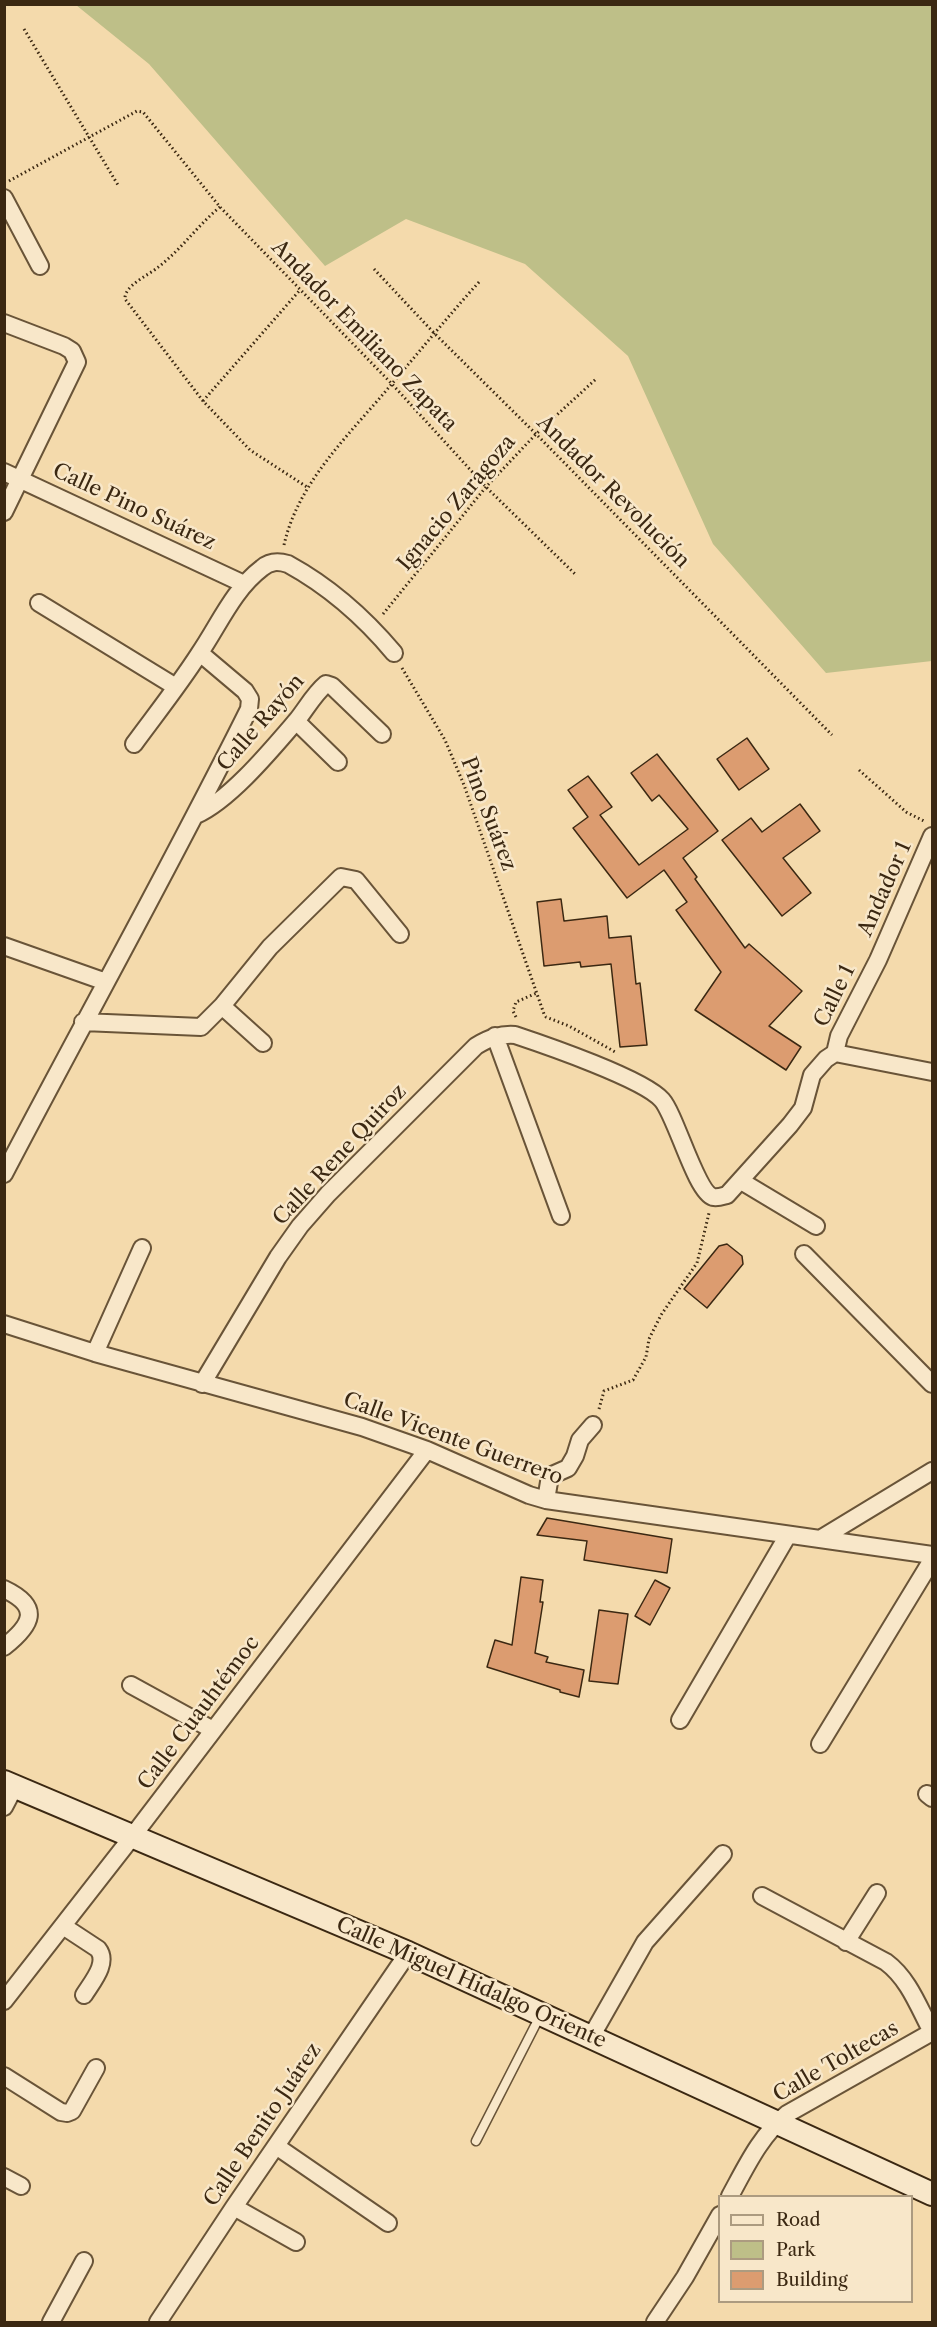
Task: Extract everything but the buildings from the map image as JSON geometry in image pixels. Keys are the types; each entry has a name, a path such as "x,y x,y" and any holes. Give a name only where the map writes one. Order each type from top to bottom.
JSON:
{"street":[{"path":"4,198 40,266"},
{"path":"4,323 64,346 72,351 77,362 4,512"},
{"name":"Calle Pino Suárez","path":"4,472 22,478 244,584"},
{"path":"134,744 200,653 244,584 269,563 281,562 327,586 372,627 394,653"},
{"path":"39,603 176,687"},
{"name":"Calle Rayón","path":"4,1174 83,1022 196,815 249,709 250,703 245,691 200,653"},
{"name":"Calle Rayón","path":"196,815 219,802 296,721 323,686 328,684 332,686 382,734"},
{"path":"296,721 338,762"},
{"name":"Andador 1","path":"878,960 933,836"},
{"path":"83,1022 201,1027 222,1006 270,947 341,877 356,880 400,934"},
{"path":"4,946 106,982"},
{"name":"Calle 1","path":"835,1053 839,1036 878,960"},
{"path":"222,1006 263,1043"},
{"path":"561,1216 495,1036 515,1035 528,1039 628,1078 658,1096 671,1113 678,1136 702,1185 708,1194 714,1197 727,1195 741,1181 803,1108 812,1076 826,1059 835,1053 933,1072"},
{"name":"Calle Rene Quiroz","path":"202,1384 278,1257 300,1226 327,1194 476,1046 495,1036"},
{"path":"741,1181 816,1226"},
{"path":"95,1353 142,1248"},
{"path":"804,1254 933,1384"},
{"name":"Calle Vicente Guerrero","path":"4,1324 202,1384 362,1427 427,1450 529,1495 546,1500 933,1555"},
{"path":"546,1500 550,1476 568,1468 580,1440 593,1425"},
{"name":"Calle Cuauhtémoc","path":"4,2001 427,1450"},
{"path":"819,1539 933,1471"},
{"path":"680,1720 788,1535"},
{"path":"820,1744 933,1560"},
{"path":"4,1589 23,1601 30,1609 26,1625 4,1647"},
{"path":"131,1686 213,1730"},
{"path":"4,1806 10,1784"},
{"name":"Calle Miguel Hidalgo Oriente","path":"10,1784 408,1953 933,2194"},
{"path":"591,2037 645,1942 723,1854"},
{"path":"846,1942 877,1893"},
{"path":"762,1896 896,1970 903,1978 932,2032"},
{"path":"63,1926 102,1954 103,1962 84,1995"},
{"name":"Calle Benito Juárez","path":"158,2322 234,2206 408,1953"},
{"name":"Calle Toltecas","path":"731,2195 760,2142 776,2122 932,2032"},
{"path":"4,2076 67,2113 72,2111 96,2068"},
{"path":"276,2146 388,2223"},
{"path":"4,2177 21,2186"},
{"path":"234,2206 296,2242"},
{"path":"655,2322 680,2285 718,2218"},
{"path":"51,2322 84,2260"}],"lane":[{"path":"476,2141 541,2014"}],"path":[{"path":"24,29 118,185"},
{"name":"Andador Emiliano Zapata","path":"88,138 141,111 220,207 392,384 486,487 574,574"},
{"path":"4,184 88,138"},
{"path":"220,207 200,224 169,260 127,290 125,299 203,401 250,450 307,487"},
{"name":"Andador Revolución","path":"374,269 434,333 832,735"},
{"path":"281,562 287,534 307,487 480,281"},
{"path":"203,401 300,290"},
{"name":"Ignacio Zaragoza","path":"372,627 486,487 536,434 596,379"},
{"name":"Pino Suárez","path":"394,653 445,740 464,785 544,1014 551,1018"},
{"path":"860,770 906,812 933,825"},
{"path":"528,1039 513,1011 513,1006 516,1002 537,993"},
{"path":"593,1425 604,1391 633,1380 646,1356 649,1340 661,1315 697,1263 714,1197"}],"green space":[{"path":"76,5 932,5 932,661 826,673 713,544 628,356 525,264 406,219 325,266 149,64"}]}
